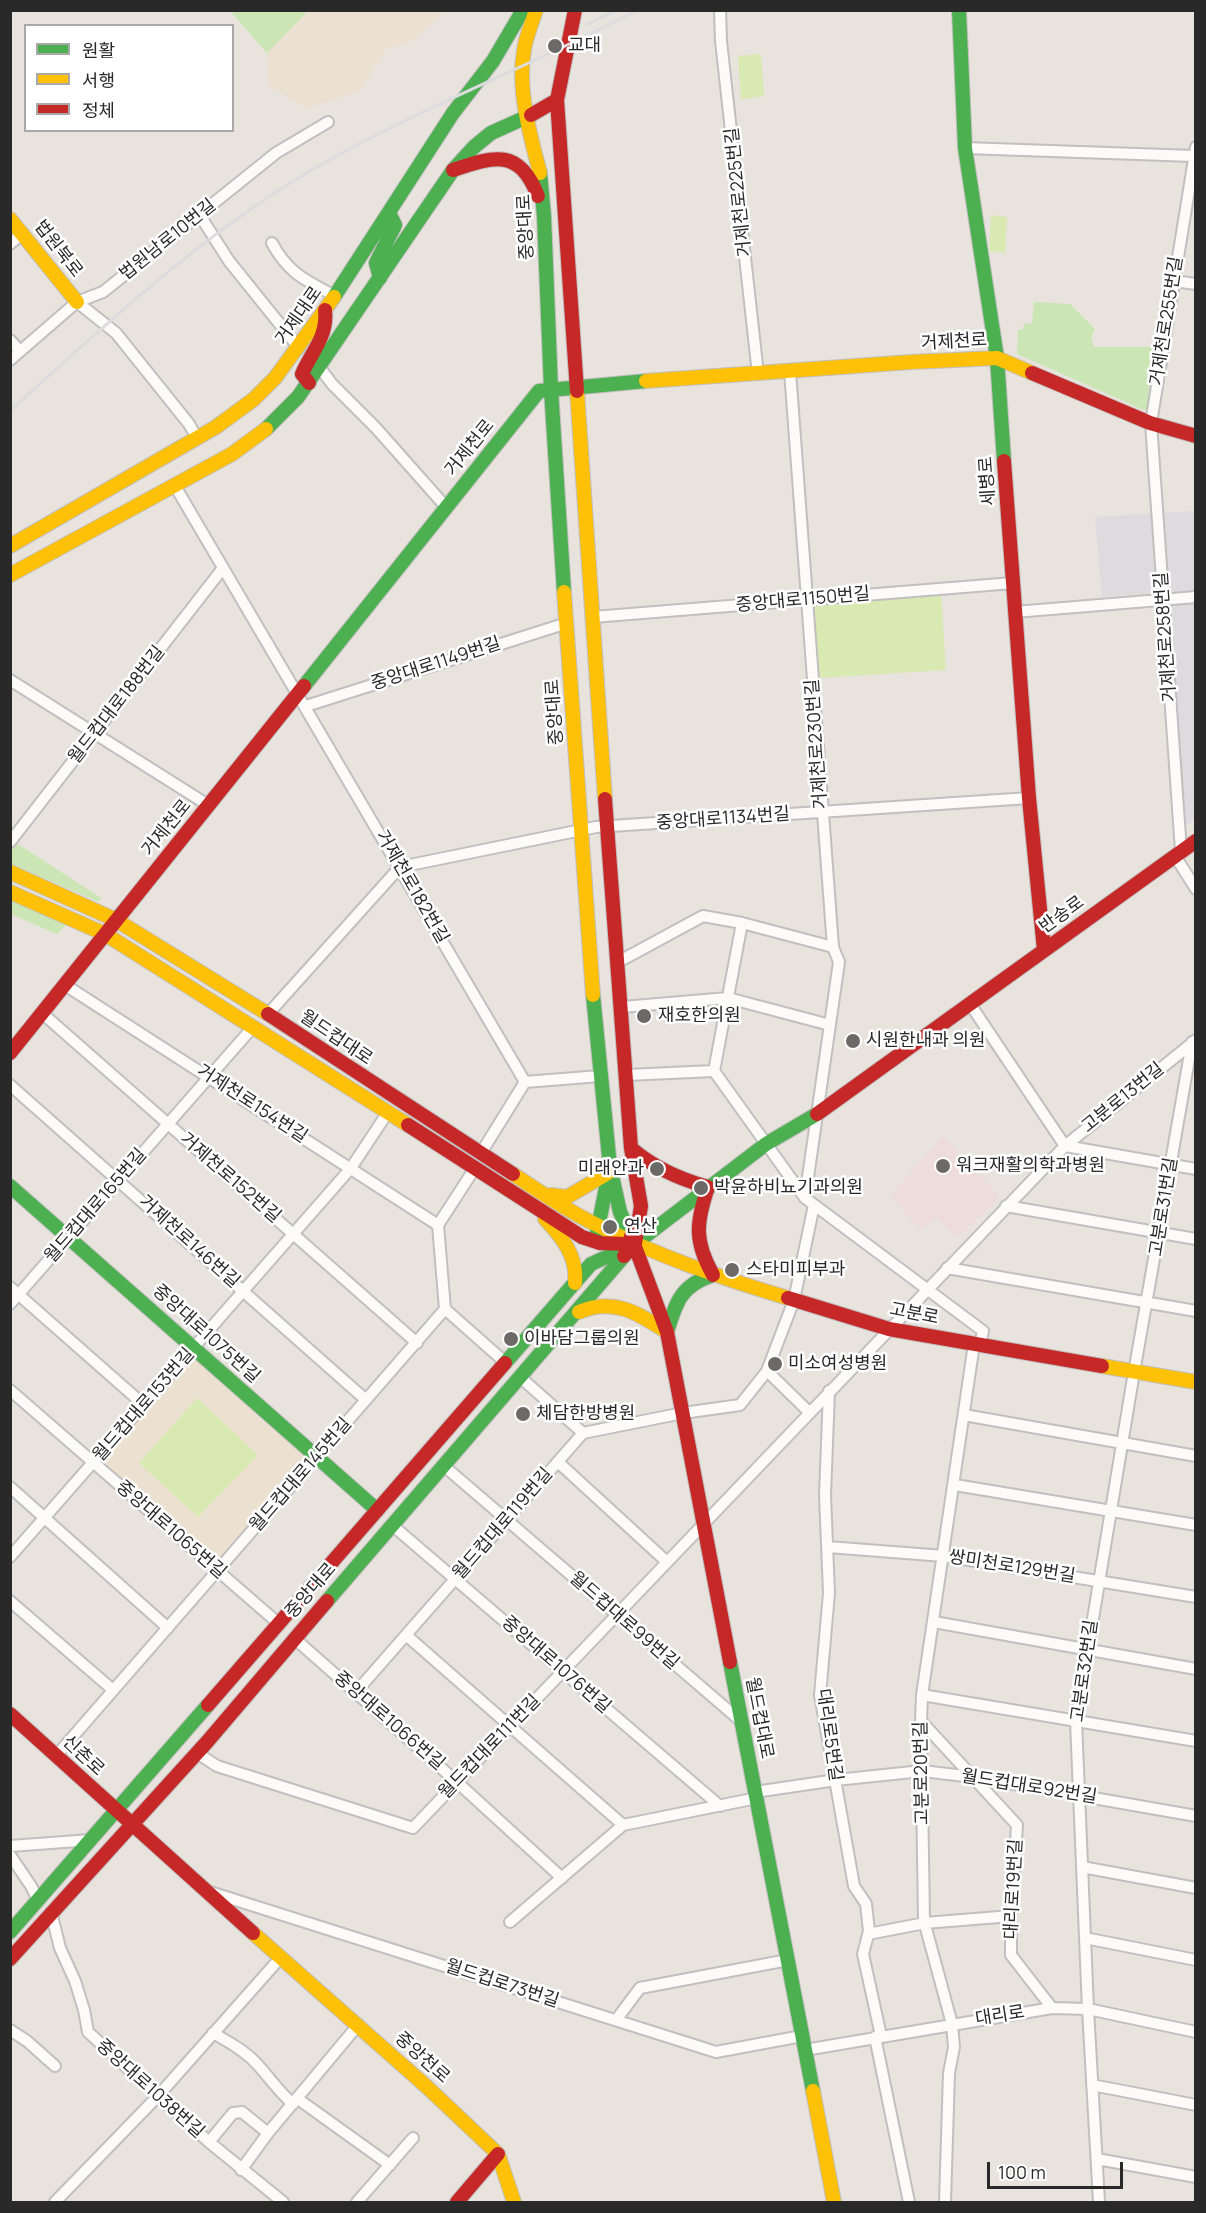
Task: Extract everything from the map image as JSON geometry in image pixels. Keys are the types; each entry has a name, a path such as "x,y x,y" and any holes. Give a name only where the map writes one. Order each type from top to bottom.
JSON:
{"main road":[{"name":"거제대로","path":"10,546 197,438 254,399 275,378 335,296 453,114 494,61 523,10"},
{"path":"529,117 523,86 523,54 536,10"},
{"name":"중앙대로","path":"10,1959 197,1753 635,1244 641,1206 631,1148 618,962 601,827 593,617 557,100 575,10"},
{"name":"세병로","path":"959,10 965,148 997,358 1029,798 1044,950"},
{"path":"10,575 232,454 265,431 285,411 320,368 453,170 475,146 497,130 540,112 557,100"},
{"name":"중앙대로","path":"529,117 540,173 544,216 551,389 580,830 600,1076 609,1170 620,1212 635,1244"},
{"path":"453,170 496,158 520,166 529,174 544,216"},
{"path":"380,278 376,268 378,260 392,236 395,225 389,213"},
{"name":"법원북로","path":"10,219 77,302"},
{"path":"309,383 302,374 306,363 325,334 328,324 325,310"},
{"name":"거제천로","path":"10,1053 539,391 577,386 997,358 1150,423 1196,436"},
{"name":"반송로","path":"635,1244 708,1186 766,1144 817,1114 1196,841"},
{"name":"월드컵대로","path":"10,872 116,920 268,1014 545,1194 598,1226 635,1244 667,1332 834,2202"},
{"name":"월드컵대로","path":"10,892 105,934 582,1237 596,1241 635,1244"},
{"path":"570,1317 590,1305 610,1305 631,1311 667,1332 677,1302 688,1286 698,1279 713,1275 697,1241 697,1217 708,1186 660,1172 631,1148"},
{"path":"545,1194 567,1197 609,1170"},
{"path":"591,1264 609,1170"},
{"name":"중앙대로1075번길","path":"10,1186 377,1510"},
{"path":"529,1202 563,1240 575,1266 575,1283"},
{"name":"중앙대로","path":"10,1932 591,1264 635,1244"},
{"name":"고분로","path":"635,1244 713,1275 889,1329 1196,1382"},
{"name":"신촌로","path":"10,1714 132,1824"},
{"name":"중앙천로","path":"132,1824 440,2098 498,2154 514,2202"},
{"path":"457,2202 498,2154"}],"street":[{"name":"거제천로225번길","path":"720,10 721,40 758,374"},
{"name":"법원남로10번길","path":"10,360 77,302 103,292 276,153 328,122"},
{"path":"965,148 1195,152"},
{"name":"거제천로255번길","path":"1150,423 1195,152"},
{"path":"199,214 229,261 299,348"},
{"path":"10,244 23,233"},
{"path":"272,243 284,264 291,270 335,296"},
{"path":"1174,280 1196,284"},
{"path":"77,302 116,333 189,424 197,438"},
{"path":"10,340 20,351"},
{"path":"320,368 332,384 376,428 446,507"},
{"name":"거제천로230번길","path":"683,1413 740,1405 767,1371 794,1300 810,1201 817,1114 839,962 833,947 790,371"},
{"name":"거제천로258번길","path":"1150,423 1178,853"},
{"name":"거제천로182번길","path":"175,486 525,1082"},
{"name":"월드컵대로188번길","path":"10,842 224,567"},
{"name":"중앙대로1150번길","path":"593,617 1013,583"},
{"path":"1015,612 1196,597"},
{"name":"중앙대로1149번길","path":"306,706 567,622"},
{"path":"10,680 208,805"},
{"name":"중앙대로1134번길","path":"400,867 601,827 1029,798"},
{"path":"1178,853 1196,888"},
{"path":"268,1014 400,867"},
{"path":"618,962 703,916 742,923 833,947"},
{"path":"742,923 714,1071 810,1201 983,1331 977,1344"},
{"name":"거제천로154번길","path":"65,985 438,1225"},
{"path":"621,1007 728,998 830,1025"},
{"path":"970,1004 1065,1146 1196,1169"},
{"name":"거제천로152번길","path":"42,1013 417,1343"},
{"name":"월드컵대로165번길","path":"10,1304 15,1291 69,1237 253,1027"},
{"name":"고분로13번길","path":"808,1412 1065,1146 1194,1041"},
{"name":"고분로31번길","path":"1136,1372 1194,1041"},
{"path":"627,1075 714,1071"},
{"path":"481,1153 525,1082 600,1076"},
{"name":"거제천로146번길","path":"10,1085 366,1400"},
{"name":"월드컵대로153번길","path":"10,1557 351,1168 388,1112"},
{"path":"475,1168 438,1225 445,1309 506,1363"},
{"path":"1006,1206 1196,1239"},
{"path":"947,1268 1196,1311"},
{"path":"15,1291 144,1405"},
{"name":"월드컵대로145번길","path":"57,1756 445,1309"},
{"name":"고분로20번길","path":"945,2202 949,2073 954,2047 952,2024 925,1923 921,1721 922,1695 964,1414 977,1344"},
{"path":"767,1371 808,1412"},
{"name":"고분로32번길","path":"1099,2202 1076,1721 1136,1372"},
{"path":"520,1377 583,1432 683,1413"},
{"name":"중앙대로1065번길","path":"10,1390 278,1623"},
{"name":"대리로5번길","path":"829,1391 825,1495 828,1593 820,1695 854,1887 866,1904 868,1934 863,1954 909,2202"},
{"name":"월드컵대로111번길","path":"197,1753 217,1766 413,1828 808,1412"},
{"path":"964,1414 1196,1456"},
{"name":"월드컵대로119번길","path":"356,1692 583,1432"},
{"path":"558,1462 667,1562"},
{"name":"월드컵대로99번길","path":"444,1466 742,1722"},
{"path":"954,1485 1196,1525"},
{"path":"10,1487 168,1628"},
{"name":"중앙대로1076번길","path":"392,1525 720,1806"},
{"name":"쌍미천로129번길","path":"828,1547 944,1556 1196,1597"},
{"path":"10,1601 113,1690"},
{"path":"934,1622 1196,1670"},
{"path":"406,1635 624,1825 510,1922"},
{"name":"중앙대로1066번길","path":"294,1638 458,1782 562,1878"},
{"path":"922,1695 1196,1742"},
{"name":"대리로19번길","path":"921,1721 1017,1825 1011,1955 1052,2008"},
{"name":"월드컵대로92번길","path":"624,1825 720,1806 756,1795 836,1780 922,1771 974,1777 1196,1816"},
{"path":"10,1846 90,1840"},
{"path":"10,1855 38,1900"},
{"path":"1082,1867 1196,1888"},
{"name":"월드컵로73번길","path":"204,1890 717,2052 803,2043"},
{"name":"중앙대로1038번길","path":"51,1912 60,1948 75,1981 84,2010 88,2032 241,2170 283,2202"},
{"path":"868,1934 925,1923 1011,1916"},
{"path":"1085,1938 1196,1960"},
{"path":"55,2202 158,2096 281,1957"},
{"path":"616,2020 640,1988 788,1960"},
{"name":"대리로","path":"803,2043 878,2036 1052,2008 1088,2009 1196,2032"},
{"path":"241,2170 268,2133 358,2025"},
{"path":"10,2030 27,2040 55,2066"},
{"path":"213,2033 239,2048 257,2064 270,2081 295,2101 390,2165"},
{"path":"1092,2085 1196,2105"},
{"path":"209,2142 234,2113 242,2112 268,2133"},
{"path":"357,2202 413,2138"},
{"path":"1097,2159 1196,2177"}],"shaded area":[{"path":"308,11 445,11 413,41 386,49 360,91 307,108 269,86 267,53"},
{"path":"1195,511 1196,819 1189,824 1183,824 1164,592 1102,597 1095,517"},
{"name":"워크재활의학과병원","path":"943,1136 1000,1197 957,1238 936,1218 921,1230 890,1196"},
{"path":"194,1347 317,1457 218,1570 94,1462"}],"green space":[{"path":"230,11 308,11 267,53"},
{"path":"761,54 764,96 741,99 738,56"},
{"path":"991,215 1007,217 1005,253 989,251"},
{"path":"1034,302 1070,304 1095,329 1091,338 1094,347 1152,347 1157,350 1147,408 1144,410 1017,354 1018,330 1023,329 1024,324 1032,323"},
{"path":"941,593 946,670 819,678 813,602"},
{"path":"10,839 101,898 99,902 11,864"},
{"path":"10,899 67,924 57,934 11,914"},
{"path":"197,1398 258,1455 198,1517 139,1463"}],"railway":[{"path":"586,25 617,10"},
{"path":"10,411 181,261 217,233 292,182 376,135 638,10"}],"traffic: fast":[{"path":"334,297 453,113 493,61 523,10"},
{"path":"959,10 965,148 997,358 1004,461"},
{"path":"266,429 298,397 453,170 474,147 491,133 531,115"},
{"path":"540,173 564,592"},
{"path":"380,278 376,263 395,225 389,213"},
{"path":"304,686 539,391 646,381"},
{"path":"593,995 610,1167 620,1212 631,1236"},
{"path":"505,1363 591,1264 635,1244 766,1144 817,1114"},
{"path":"597,1233 609,1172"},
{"path":"10,1186 377,1510"},
{"path":"327,1601 624,1256"},
{"path":"667,1332 681,1296 694,1284 713,1275"},
{"path":"730,1662 813,2091"},
{"path":"10,1932 208,1705"}],"traffic: slow":[{"path":"536,10 525,45 522,80 526,112 540,173"},
{"path":"10,219 77,302"},
{"path":"10,546 216,427 254,399 275,378 334,297"},
{"path":"646,381 997,358 1032,373"},
{"path":"577,391 605,799"},
{"path":"10,575 232,454 266,429"},
{"path":"564,592 593,995"},
{"path":"10,872 116,920 268,1014"},
{"path":"10,892 105,934 408,1125"},
{"path":"551,1195 567,1197 608,1173"},
{"path":"513,1174 574,1213 618,1236 714,1274 788,1298"},
{"path":"545,1219 568,1248 574,1265 575,1283"},
{"path":"579,1312 603,1306 625,1309 667,1332"},
{"path":"1102,1366 1196,1382"},
{"path":"253,1933 427,2087 498,2154 514,2202"},
{"path":"813,2091 834,2202"}],"traffic: jam":[{"path":"531,115 557,100 575,10"},
{"path":"557,100 577,391"},
{"path":"453,170 493,159 514,163 523,170 538,196"},
{"path":"309,383 302,374 322,336 325,310"},
{"path":"1032,373 1150,423 1196,436"},
{"path":"1004,461 1029,798 1044,950"},
{"path":"10,1053 304,686"},
{"path":"605,799 631,1148 641,1206 635,1244 624,1256"},
{"path":"817,1114 1196,841"},
{"path":"268,1014 513,1174"},
{"path":"408,1125 582,1237 600,1243 627,1244"},
{"path":"631,1148 667,1172 708,1187 701,1211 699,1232 703,1252 713,1275"},
{"path":"631,1236 667,1332 730,1662"},
{"path":"788,1298 889,1329 1102,1366"},
{"path":"208,1705 505,1363"},
{"path":"10,1959 207,1742 327,1601"},
{"path":"10,1714 253,1933"},
{"path":"457,2202 498,2154"}],"place":[{"name":"교대","path":"555,46"},
{"name":"재호한의원","path":"644,1016"},
{"name":"시원한내과 의원","path":"853,1041"},
{"name":"워크재활의학과병원","path":"943,1166"},
{"name":"미래안과","path":"657,1169"},
{"name":"박윤하비뇨기과의원","path":"701,1188"},
{"name":"연산","path":"610,1227"},
{"name":"스타미피부과","path":"732,1270"},
{"name":"이바담그룹의원","path":"511,1339"},
{"name":"미소여성병원","path":"775,1364"},
{"name":"체담한방병원","path":"523,1414"}]}
